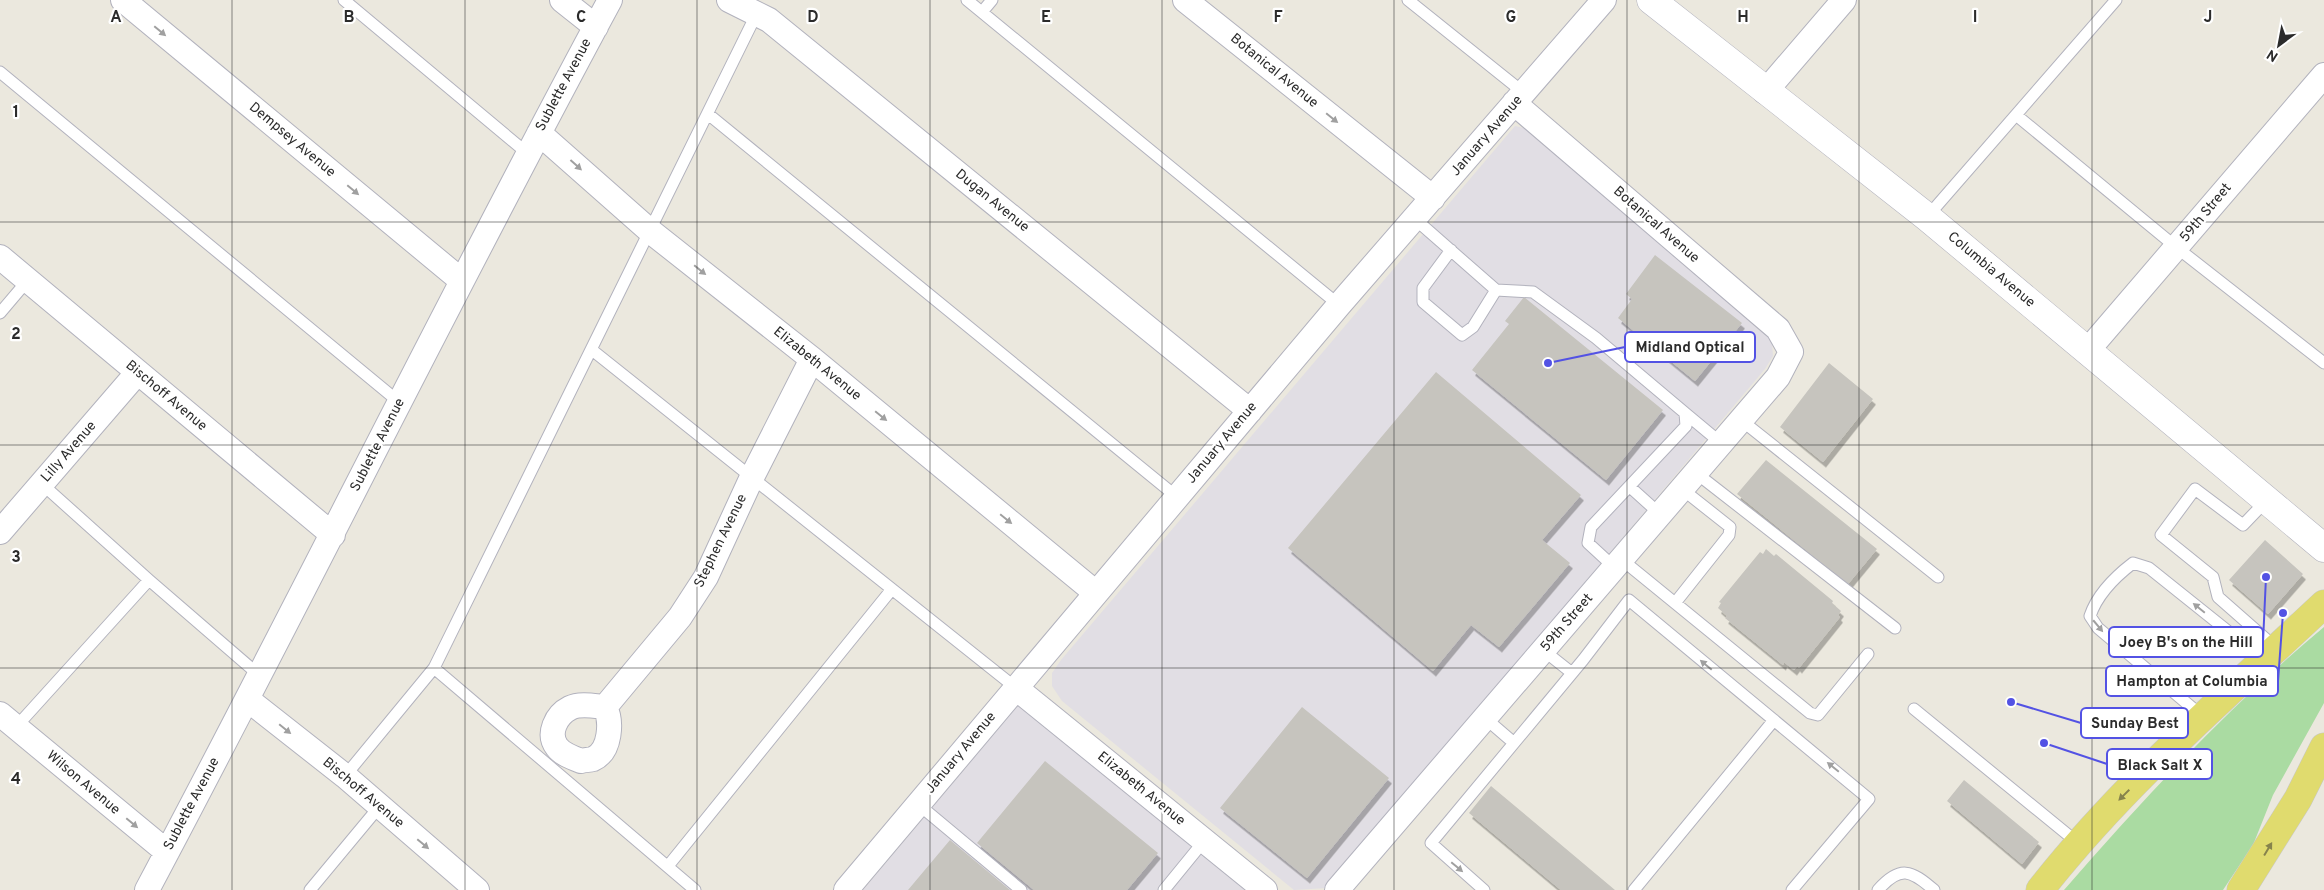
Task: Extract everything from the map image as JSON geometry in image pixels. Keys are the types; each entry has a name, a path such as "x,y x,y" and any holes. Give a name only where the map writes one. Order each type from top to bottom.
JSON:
{"main road":[{"path":"2040,890 2078,843 2203,717 2324,604"},
{"path":"2242,890 2298,799 2324,747"}],"street":[{"name":"Dempsey Avenue","path":"123,0 462,281"},
{"path":"562,0 596,27"},
{"name":"Sublette Avenue","path":"147,890 333,535 527,153 610,0"},
{"name":"Dugan Avenue","path":"730,0 769,20 1250,411"},
{"name":"Botanical Avenue","path":"1185,0 1433,198"},
{"name":"January Avenue","path":"846,890 1339,305 1604,0"},
{"name":"Columbia Avenue","path":"1651,0 1765,92 1927,217 2324,548"},
{"path":"1765,92 1844,0"},
{"name":"59th Street","path":"2088,350 2324,74"},
{"name":"Botanical Avenue","path":"1519,98 1778,329 1791,352"},
{"name":"Elizabeth Avenue","path":"539,132 650,231 812,359 1096,593"},
{"name":"Bischoff Avenue","path":"0,257 333,535"},
{"name":"59th Street","path":"1338,890 1778,377 1791,352"},
{"name":"Stephen Avenue","path":"605,707 680,617 706,577 752,477 812,359"},
{"name":"Lilly Avenue","path":"0,532 138,372"},
{"name":"Elizabeth Avenue","path":"1016,688 1204,841 1254,887"},
{"name":"Bischoff Avenue","path":"247,699 345,776 477,890"},
{"name":"Wilson Avenue","path":"8,720 167,852"}],"lane":[{"path":"344,0 527,153"},
{"path":"966,0 1339,305"},
{"path":"982,12 992,0"},
{"path":"1408,0 1519,98"},
{"path":"1927,217 2116,0"},
{"path":"345,776 434,668 756,15"},
{"path":"0,72 399,402"},
{"path":"708,114 1177,497"},
{"path":"2016,115 2176,247 2322,357"},
{"path":"1415,219 1496,290 1533,292 1596,338 1721,444"},
{"path":"1451,250 1423,288 1423,302 1462,335 1473,327 1496,290"},
{"path":"0,314 28,280"},
{"path":"592,350 1016,688"},
{"path":"1685,413 1686,426 1591,527 1588,543 1675,603 1810,713 1818,715 1868,654"},
{"path":"1740,420 1938,577"},
{"path":"1675,603 1729,535 1730,527 1689,481"},
{"path":"1689,481 1895,628"},
{"path":"42,484 259,675"},
{"path":"1630,487 1660,514"},
{"path":"2266,500 2243,525 2195,490 2161,535 2213,577 2218,597 2270,654"},
{"path":"2203,717 2098,628 2090,616 2094,604 2123,571 2133,563 2149,568 2270,654"},
{"path":"8,720 149,580"},
{"path":"668,866 892,589"},
{"path":"1484,890 1431,843 1572,673 1629,600 1869,799 1792,890"},
{"path":"1543,650 1572,673"},
{"path":"434,668 696,890"},
{"path":"1914,709 2078,843"},
{"path":"1485,718 1514,743"},
{"path":"1634,890 1774,720"},
{"path":"918,804 1021,890"},
{"path":"310,890 380,807"},
{"path":"1164,890 1204,841"},
{"path":"1878,890 1890,876 1901,872 1919,877 1934,890"}],"shaded area":[{"path":"1515,126 1524,128 1767,332 1772,343 1773,356 1765,369 1327,888 1294,890 1062,701 1052,686 1052,673 1061,660"},
{"path":"1020,703 1248,890 863,890"}],"green space":[{"path":"2324,627 2324,703 2273,795 2253,845 2223,890 2064,890 2125,821 2221,720"}],"building":[{"path":"1655,255 1742,323 1695,381 1618,318 1632,299 1626,294"},
{"path":"1524,297 1663,410 1606,480 1472,370 1509,324 1505,321"},
{"path":"1829,363 1873,399 1823,462 1780,427"},
{"path":"1436,372 1581,495 1542,540 1570,563 1499,647 1471,625 1433,671 1288,548"},
{"path":"1766,460 1877,549 1848,584 1737,494"},
{"path":"2265,540 2303,574 2268,614 2229,580"},
{"path":"1766,549 1774,556 1776,554 1833,601 1832,603 1841,611 1838,615 1840,617 1799,668 1797,666 1794,670 1784,662 1783,665 1725,618 1727,616 1718,608 1721,603 1719,602 1760,552 1763,554"},
{"path":"1302,707 1389,778 1307,878 1220,808"},
{"path":"1045,761 1158,853 1127,890 1034,890 977,843"},
{"path":"1964,780 2039,842 2022,864 1947,801"},
{"path":"1491,786 1615,890 1561,890 1469,813"},
{"path":"950,840 1010,890 908,890"}],"place":[{"name":"Midland Optical","path":"1548,363"},
{"name":"Joey B's on the Hill","path":"2266,577"},
{"name":"Hampton at Columbia","path":"2283,613"},
{"name":"Sunday Best","path":"2011,702"},
{"name":"Black Salt X","path":"2044,743"}]}
